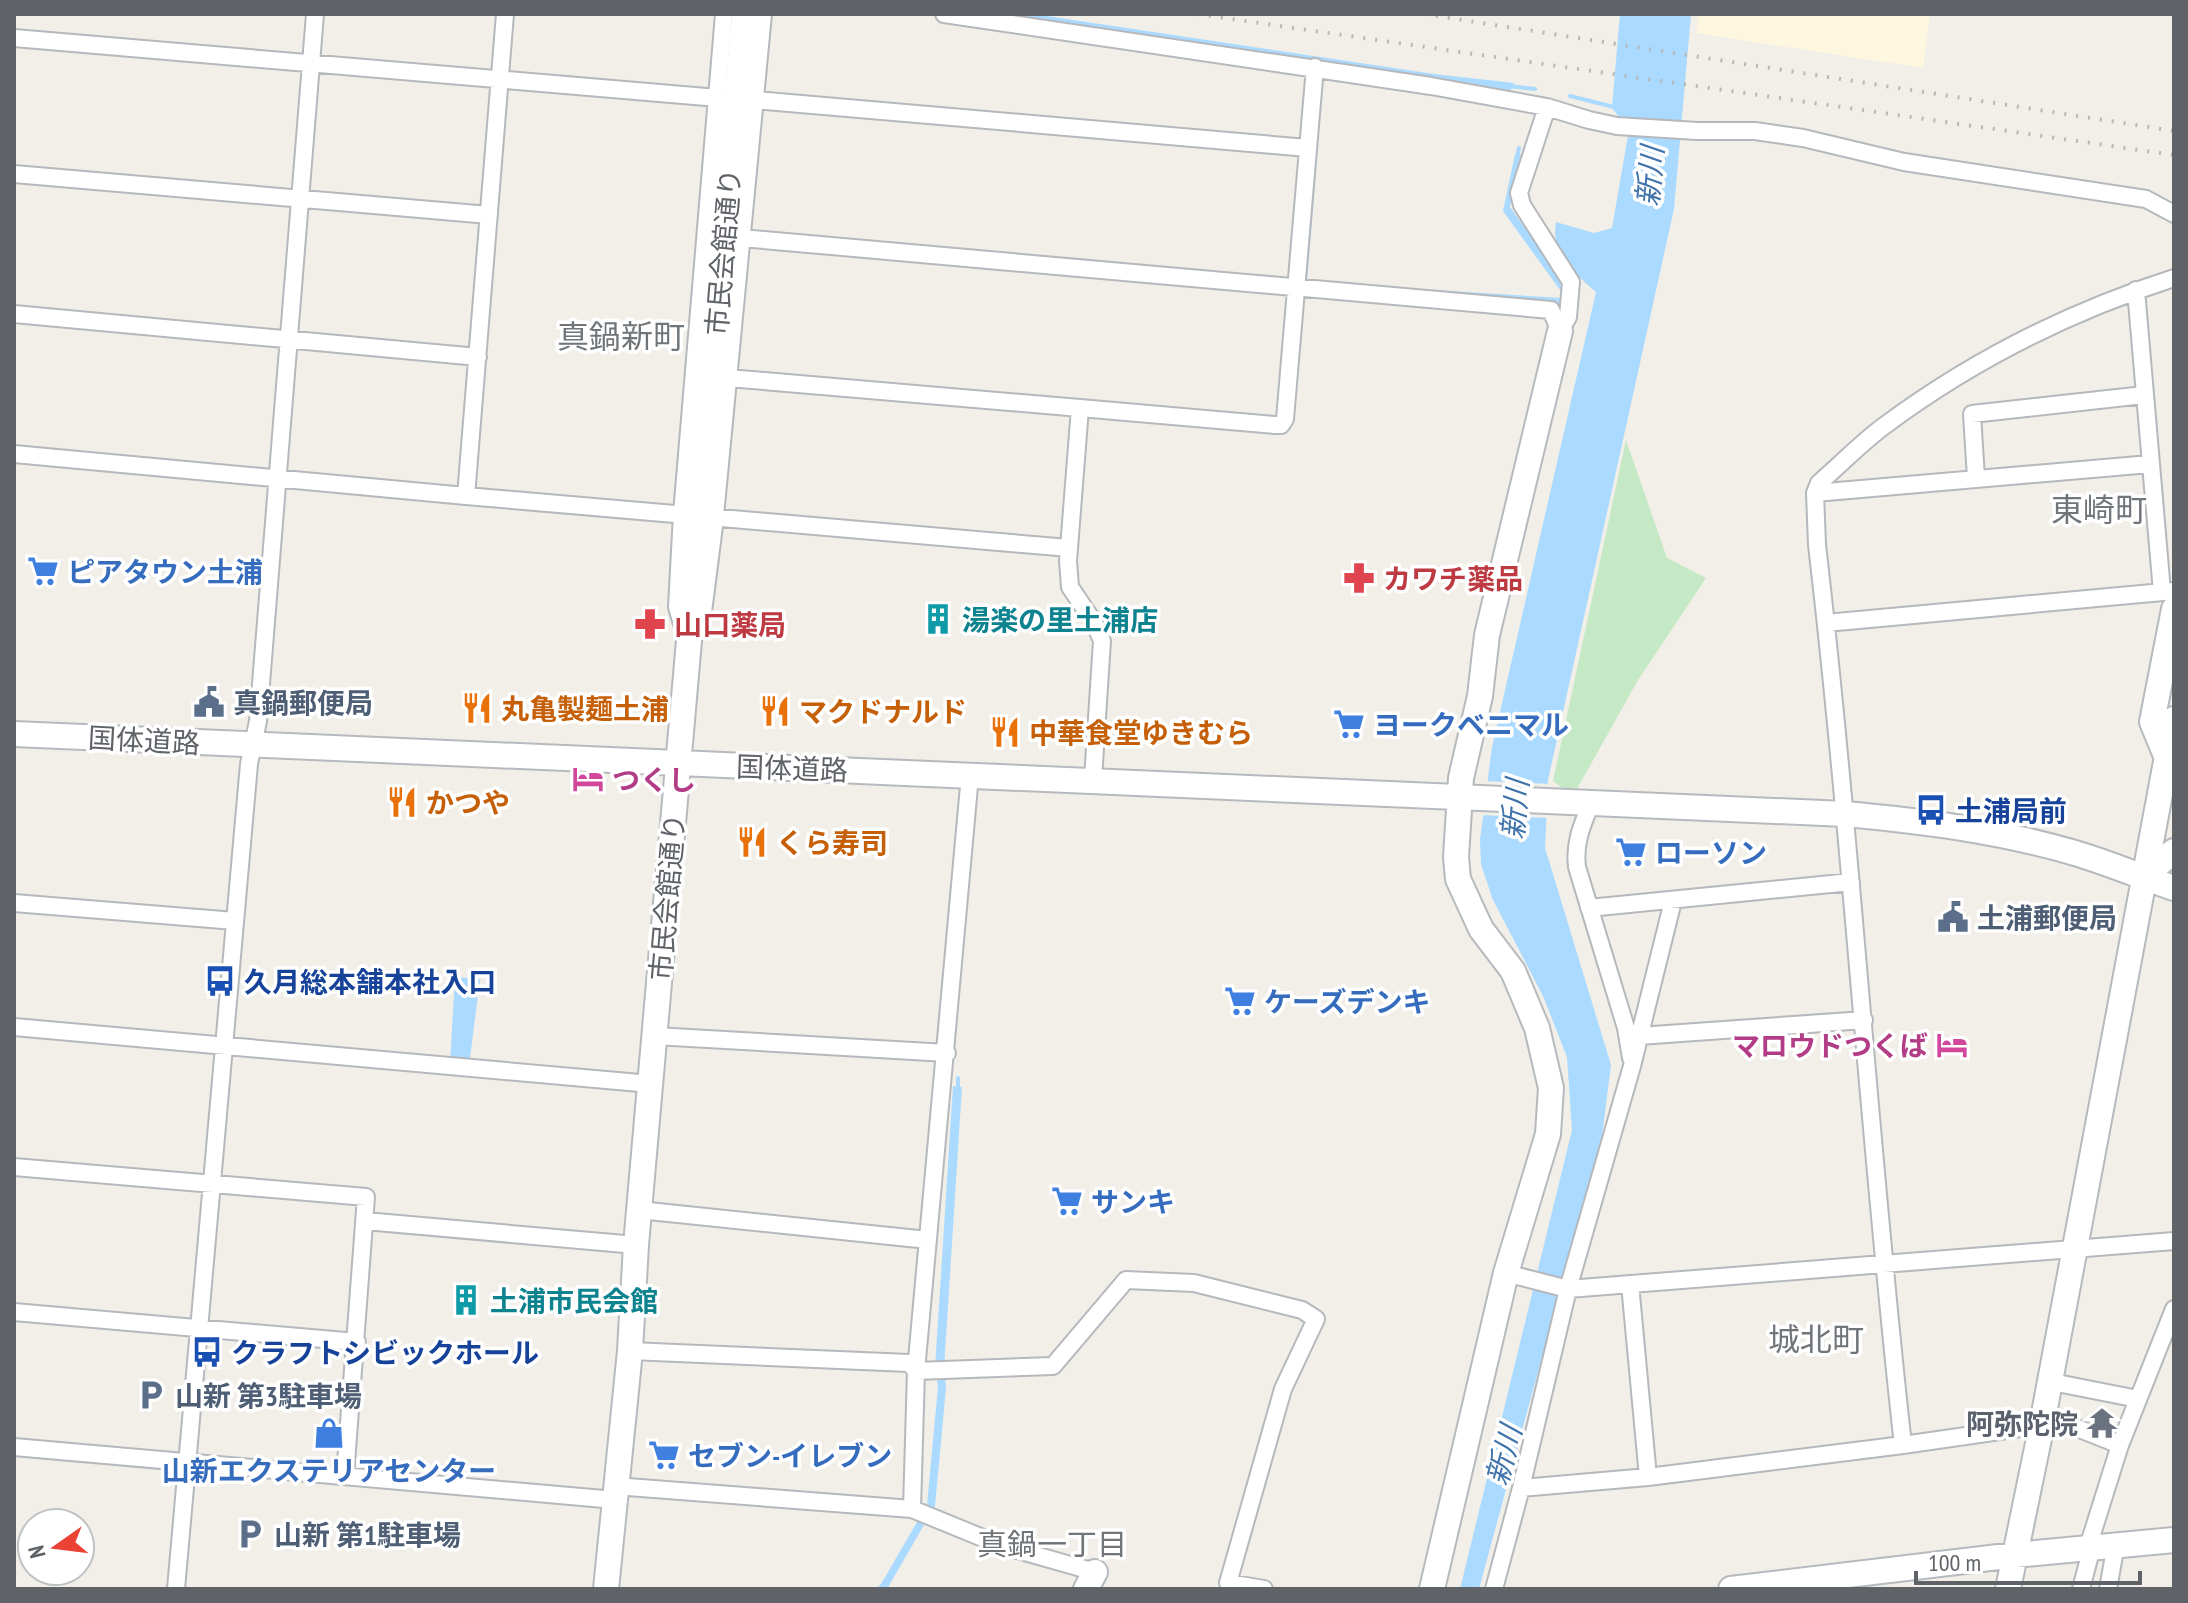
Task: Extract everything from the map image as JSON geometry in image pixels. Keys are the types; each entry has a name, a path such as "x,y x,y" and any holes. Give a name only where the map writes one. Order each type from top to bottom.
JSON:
{"street":[{"path":"176,1589 249,764 258,721 315,14"},
{"path":"466,496 505,14"},
{"path":"699,515 724,14"},
{"name":"市民会館通り","path":"606,1589 630,1351 636,1245 744,14"},
{"path":"699,515 728,378 763,14"},
{"path":"944,14 1315,67 1547,107 1617,126 1755,131 1803,138 1904,162 2146,199 2174,214"},
{"path":"14,38 500,77 718,98"},
{"path":"728,378 1281,425 1285,419 1298,289 1315,67"},
{"path":"755,100 1308,148"},
{"path":"1432,1589 1517,1275 1548,1134 1551,1088 1537,1028 1513,971 1481,929 1458,879 1456,857 1487,635 1560,331 1568,317 1571,282 1522,205 1519,193 1547,107"},
{"path":"14,174 489,215"},
{"path":"741,238 1551,310 1560,331"},
{"path":"1903,1445 1882,1263 1864,1020 1817,545 1815,493 1819,483 1883,427 1962,372 2043,327 2174,278"},
{"path":"2136,290 2150,464 2170,597 2152,722 2170,752"},
{"path":"14,314 478,357"},
{"path":"1976,478 1972,414 2144,395"},
{"path":"1080,408 1069,548 1070,587 1095,624 1102,641 1093,779"},
{"path":"14,454 1069,548"},
{"path":"1815,493 2150,464"},
{"path":"1826,623 2170,597"},
{"path":"2008,1589 2042,1424 2174,719"},
{"name":"国体道路","path":"14,734 1845,814 1948,825 1997,834 2078,854 2174,888"},
{"path":"912,1509 916,1371 970,775"},
{"path":"1591,803 1575,850 1577,867 1626,1028 1632,1066"},
{"path":"2143,877 2174,851"},
{"path":"1589,908 1851,882"},
{"path":"1494,1589 1568,1289 1632,1066 1673,901"},
{"path":"14,903 235,921"},
{"path":"1639,1036 1864,1020"},
{"path":"14,1027 651,1084"},
{"path":"655,1036 947,1053"},
{"path":"14,1167 366,1197 345,1476"},
{"path":"639,1210 928,1240"},
{"path":"365,1221 636,1245"},
{"path":"1517,1275 1568,1289 2174,1241"},
{"path":"916,1371 1053,1366 1126,1280 1194,1283 1309,1314 1316,1319 1283,1389 1228,1586 1264,1589"},
{"path":"1630,1284 1648,1477"},
{"path":"2081,1589 2098,1546 2120,1445 2174,1309"},
{"path":"14,1312 357,1342"},
{"path":"630,1351 909,1363 916,1371"},
{"path":"2062,1384 2138,1399"},
{"path":"1521,1488 1648,1477 2062,1422 2120,1445"},
{"path":"14,1447 345,1476 912,1509 1091,1581"},
{"path":"1731,1589 2015,1555 2174,1540"},
{"path":"2098,1546 2108,1589"}],"shaded area":[{"path":"1699,14 1930,14 1923,68 1696,33"}],"green space":[{"path":"1626,440 1667,558 1706,578 1638,680 1573,796 1553,781"}],"water":[{"path":"973,14 1033,14 1434,74 1514,83 1511,90 1432,82"},
{"name":"新川","path":"1620,14 1691,14 1674,209 1548,780 1545,848 1611,1065 1602,1136 1479,1589 1460,1589 1572,1130 1567,1057 1543,996 1493,900 1481,864 1480,840 1492,747 1596,292 1560,253 1556,222 1594,233 1612,228 1629,130 1612,108"},
{"path":"1515,154 1521,155 1510,207 1565,285 1565,304 1301,287 1310,157 1317,159 1307,282 1561,298 1560,290 1503,211"},
{"path":"455,977 480,979 469,1066 450,1065"},
{"path":"953,1086 962,1087 944,1368 946,1388 935,1506 887,1589 876,1589 927,1505 938,1387 935,1368"}],"pier":[{"path":"1483,781 1552,784 1550,818 1479,815"}],"waterway":[{"path":"1509,86 1535,89"},
{"path":"1570,96 1614,107"},
{"path":"1517,158 1519,148"},
{"path":"958,1078 958,1090"}],"railway":[{"path":"1197,14 2174,155"},
{"path":"1424,14 2174,131"}],"place":[{"name":"ピアタウン土浦","path":"43,571"},
{"name":"カワチ薬品","path":"1359,578"},
{"name":"湯楽の里土浦店","path":"938,619"},
{"name":"山口薬局","path":"650,624"},
{"name":"真鍋郵便局","path":"209,702"},
{"name":"丸亀製麺土浦","path":"477,708"},
{"name":"マクドナルド","path":"775,711"},
{"name":"ヨークベニマル","path":"1349,724"},
{"name":"中華食堂ゆきむら","path":"1005,732"},
{"name":"つくし","path":"588,779"},
{"name":"かつや","path":"402,802"},
{"name":"土浦局前","path":"1931,810"},
{"name":"くら寿司","path":"752,842"},
{"name":"ローソン","path":"1631,852"},
{"name":"土浦郵便局","path":"1953,917"},
{"name":"久月総本舗本社入口","path":"220,981"},
{"name":"ケーズデンキ","path":"1240,1001"},
{"name":"マロウドつくば","path":"1952,1045"},
{"name":"サンキ","path":"1067,1201"},
{"name":"土浦市民会館","path":"466,1300"},
{"name":"クラフトシビックホール","path":"207,1352"},
{"name":"山新 第3駐車場","path":"151,1395"},
{"name":"阿弥陀院","path":"2102,1423"},
{"name":"山新エクステリアセンター","path":"329,1433"},
{"name":"セブン-イレブン","path":"664,1455"},
{"name":"山新 第1駐車場","path":"250,1534"}],"district":[{"name":"真鍋新町","path":"621,336"},
{"name":"東崎町","path":"2099,509"},
{"name":"城北町","path":"1816,1339"},
{"name":"真鍋一丁目","path":"1052,1543"}]}
